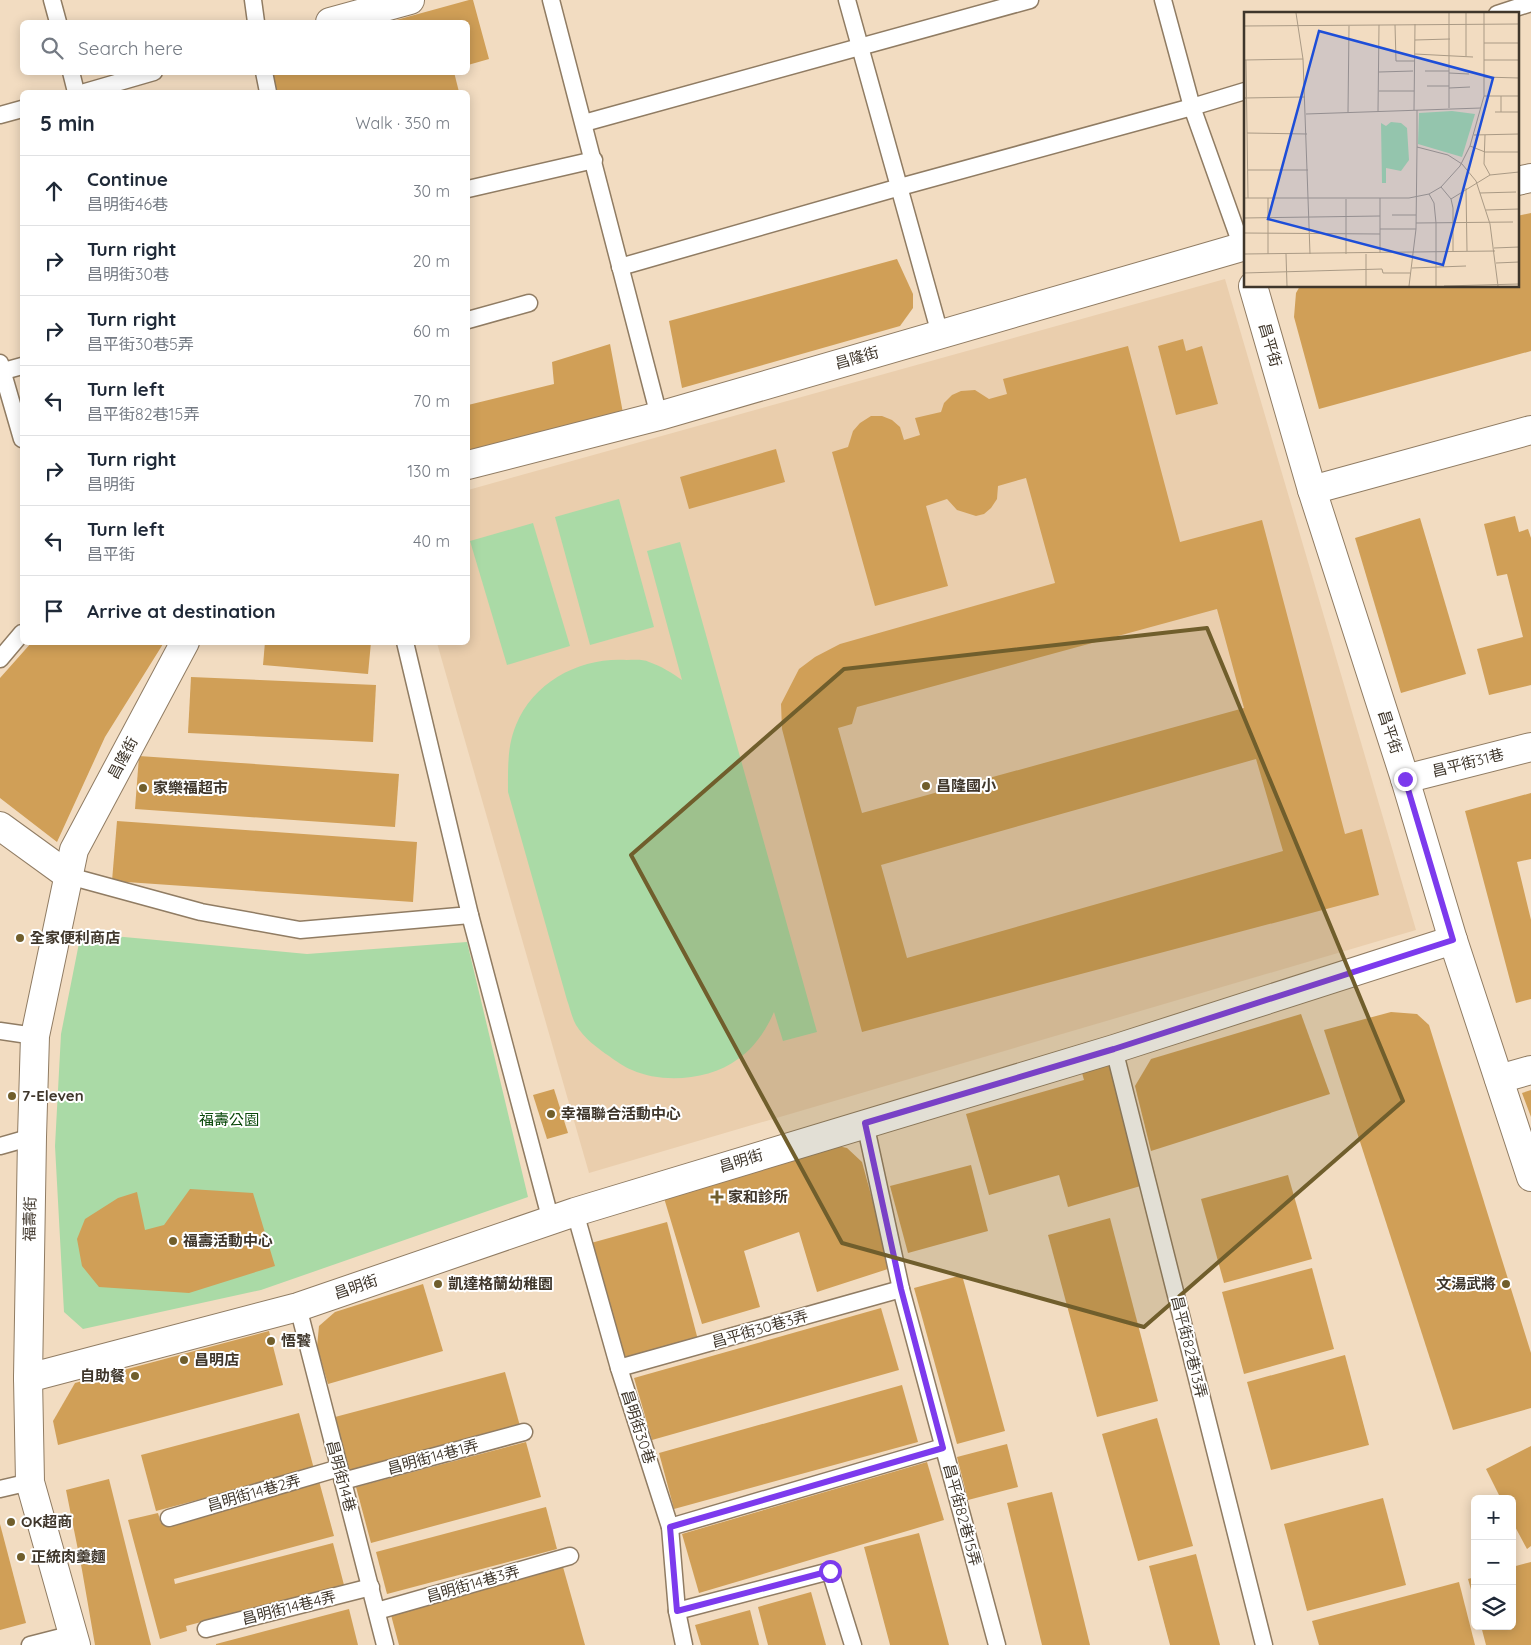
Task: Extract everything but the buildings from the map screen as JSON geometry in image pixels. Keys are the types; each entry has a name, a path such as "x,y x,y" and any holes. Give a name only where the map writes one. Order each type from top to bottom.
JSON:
{"street":[{"path":"337,20 410,0"},
{"path":"1518,181 1531,178"},
{"name":"昌隆街","path":"470,463 659,416 940,334 1244,250"},
{"name":"昌平街","path":"1254,288 1312,490 1405,779 1453,940 1531,1177"},
{"path":"1312,490 1531,430"},
{"name":"昌隆街","path":"68,876 74,850 183,645"},
{"name":"昌平街31巷","path":"1405,779 1531,747"},
{"path":"0,826 68,876"},
{"name":"福壽街","path":"68,876 35,1036 28,1378 30,1482 74,1640"},
{"name":"昌明街","path":"28,1378 298,1307 563,1217 865,1123 1114,1049 1453,940"},
{"path":"1499,1078 1531,1070"}],"lane":[{"path":"52,0 57,20"},
{"path":"253,0 256,20"},
{"path":"551,0 659,416"},
{"path":"847,0 940,334"},
{"path":"584,123 1030,0"},
{"path":"1163,0 1192,107 1244,250"},
{"path":"1504,12 1531,4"},
{"path":"72,75 76,90"},
{"path":"92,90 144,75"},
{"path":"265,75 268,90"},
{"path":"620,267 1244,91"},
{"path":"0,115 20,110"},
{"path":"470,189 594,160"},
{"path":"470,319 529,303"},
{"path":"20,366 1,369 20,432"},
{"path":"0,659 20,635"},
{"name":"昌明街30巷","path":"406,645 470,915 563,1217 619,1368 670,1527 677,1611 684,1645"},
{"path":"68,876 201,912 300,930 470,915"},
{"path":"0,1031 35,1036"},
{"name":"昌平街82巷13弄","path":"1114,1049 1264,1645"},
{"name":"昌平街82巷15弄","path":"865,1123 901,1289 997,1645"},
{"path":"0,1146 32,1136"},
{"name":"昌平街30巷3弄","path":"619,1368 901,1289"},
{"name":"昌明街14巷","path":"298,1307 385,1645"},
{"name":"昌明街14巷1弄","path":"341,1475 524,1432"},
{"path":"670,1527 943,1448"},
{"name":"昌明街14巷2弄","path":"169,1518 341,1475"},
{"path":"0,1489 30,1482"},
{"name":"昌明街14巷3弄","path":"377,1611 570,1556"},
{"path":"677,1611 830,1571 853,1645"},
{"name":"昌明街14巷4弄","path":"206,1629 371,1587"},
{"path":"30,1645 74,1640"}],"highlighted area":[{"path":"1207,628 1403,1101 1144,1327 842,1243 631,855 844,669"}],"shaded area":[{"name":"昌隆國小","path":"1225,279 1416,930 589,1173 438,645 470,645 470,489"}],"green space":[{"path":"619,499 654,627 590,645 555,517"},
{"path":"533,523 570,646 507,665 470,541"},
{"path":"680,542 817,1032 783,1041 774,1012 759,1038 738,1059 714,1072 686,1078 672,1078 644,1074 626,1067 595,1046 576,1025 567,1000 508,792 508,775 511,741 524,709 547,684 561,675 593,663 610,660 638,660 647,661 658,666 682,680 647,551"},
{"name":"福壽公園","path":"81,933 307,954 467,942 528,1197 261,1290 83,1329 64,1312 55,1146 61,1034"}],"place":[{"name":"昌隆國小","path":"926,786"},
{"name":"家樂福超市","path":"143,788"},
{"name":"全家便利商店","path":"20,938"},
{"name":"7-Eleven","path":"12,1096"},
{"name":"幸福聯合活動中心","path":"551,1114"},
{"name":"家和診所","path":"717,1197"},
{"name":"福壽活動中心","path":"173,1241"},
{"name":"凱達格蘭幼稚園","path":"438,1284"},
{"name":"文湯武將","path":"1506,1284"},
{"name":"悟饕","path":"271,1341"},
{"name":"昌明店","path":"184,1360"},
{"name":"自助餐","path":"135,1376"},
{"name":"OK超商","path":"11,1522"},
{"name":"正統肉羹麵","path":"21,1557"}],"route":[{"path":"830,1571 677,1611 670,1527 943,1448 901,1289 865,1123 1114,1049 1453,940 1405,779"}]}
